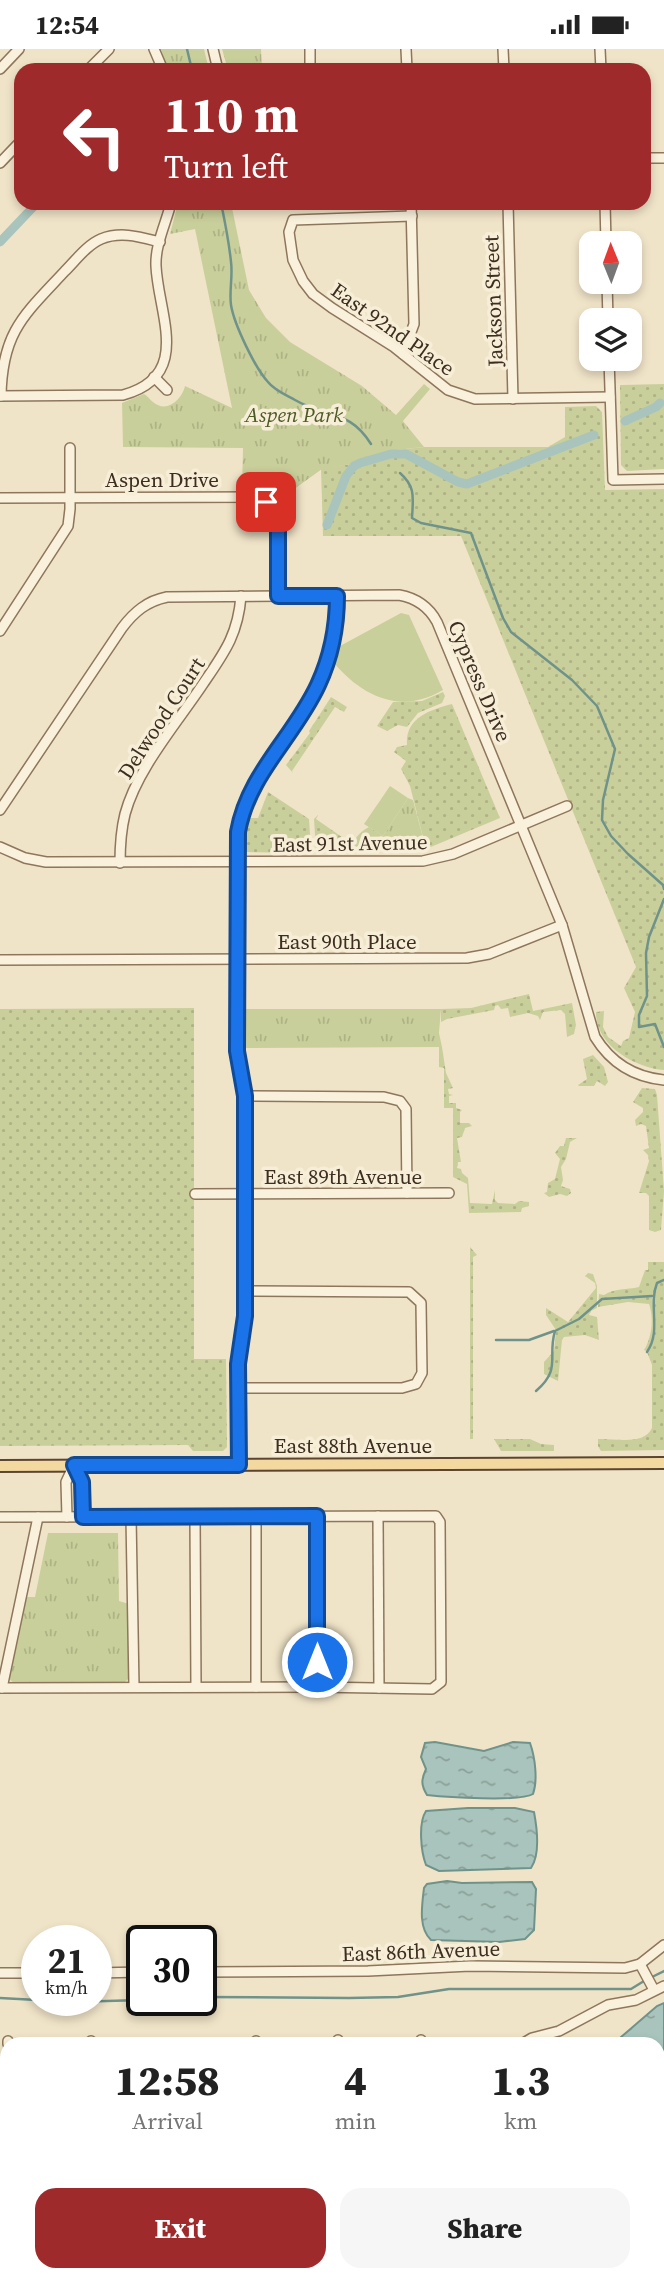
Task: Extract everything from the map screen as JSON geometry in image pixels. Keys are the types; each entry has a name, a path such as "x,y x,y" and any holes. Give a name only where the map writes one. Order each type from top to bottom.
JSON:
{"main road":[{"name":"East 88th Avenue","path":"0,1465 664,1463"}],"street":[{"path":"0,69 19,49"},
{"path":"95,63 109,49"},
{"path":"0,163 14,148"},
{"path":"160,242 121,235 99,240 85,250 19,321 4,359 1,396 123,395 138,389 154,377 164,361 168,336 156,264 169,210"},
{"path":"403,354 414,324 412,210"},
{"name":"Jackson Street","path":"508,210 513,399"},
{"path":"605,210 606,231"},
{"name":"East 92nd Place","path":"412,216 293,220 289,232 298,271 313,294 403,354 456,394 475,399 610,397"},
{"path":"609,371 613,479 664,479"},
{"path":"154,377 167,390"},
{"path":"0,631 64,532 70,518 69,449"},
{"name":"Aspen Drive","path":"0,498 258,497 273,508 278,518 278,596"},
{"name":"Cypress Drive","path":"0,810 122,628 135,612 148,603 167,597 399,595 418,602 437,622 562,925 597,1040 612,1059 623,1067 643,1077 664,1080"},
{"name":"Delwood Court","path":"120,863 122,829 132,796 145,771 231,641 240,613 241,596"},
{"path":"239,1465 238,1356 245,1316 245,1096 237,1051 237,863 240,821 250,793 312,696 326,666 335,628 337,596"},
{"name":"East 91st Avenue","path":"0,847 25,858 46,862 423,861 453,854 567,806"},
{"name":"East 90th Place","path":"0,960 467,958 489,954 562,925"},
{"path":"245,1096 384,1097 400,1101 406,1109 407,1193"},
{"name":"East 89th Avenue","path":"195,1194 449,1193"},
{"path":"238,1388 402,1388 415,1385 422,1373 421,1303 409,1292 245,1291"},
{"path":"74,1465 82,1482 83,1517"},
{"path":"66,1517 66,1482 74,1465"},
{"path":"317,1516 317,1687"},
{"path":"378,1516 379,1688"},
{"path":"0,1517 436,1516 440,1522 441,1682 432,1689 1,1688 38,1517"},
{"path":"131,1517 134,1687"},
{"path":"195,1517 196,1687"},
{"path":"256,1517 256,1687"},
{"path":"652,1987 642,1967 664,1945"},
{"name":"East 86th Avenue","path":"217,1972 368,1971 470,1966 602,1969 642,1967"},
{"path":"0,1973 21,1973"},
{"path":"536,2037 559,2031 608,2005 636,2000 652,1987 664,1986"}],"green space":[{"path":"161,49 204,49 207,63 166,63"},
{"path":"222,49 261,49 262,63 226,63"},
{"name":"Aspen Park","path":"176,210 232,210 249,290 266,318 290,342 362,386 396,415 424,384 430,389 403,421 424,447 396,450 351,464 322,469 276,502 260,491 242,488 243,448 123,447 122,403 144,394 158,405 168,406 181,396 185,386 232,408 195,229 170,234"},
{"path":"664,384 664,469 627,471 621,465 620,385"},
{"path":"596,406 602,412 605,490 664,489 664,1070 641,1065 619,1053 602,1035 597,1024 596,1012 604,1011 603,1027 608,1037 621,1046 623,1041 629,1038 635,1012 624,988 636,967 461,536 323,536 321,469 279,500 287,468 322,468 351,464 396,450 424,447 548,447 565,437 565,407"},
{"path":"401,613 409,615 443,690 412,701 384,699 370,693 345,675 334,663 340,646"},
{"path":"443,692 445,696 442,703 418,713 407,727 398,725 387,731 377,726 393,702 422,701"},
{"path":"331,697 347,707 344,712 335,707 293,773 286,765 310,733"},
{"path":"452,704 500,818 426,849 410,786 401,769 406,761 394,752 397,747 407,745 410,728 420,717"},
{"path":"390,786 408,798 383,836 364,824"},
{"path":"268,792 309,819 309,853 245,852 248,818 258,818"},
{"path":"408,798 413,800 426,849 380,850 380,834 383,836"},
{"path":"318,815 316,819 349,842 348,851 316,851 314,819"},
{"path":"369,827 380,834 380,853 353,852 356,837"},
{"path":"529,994 533,1011 572,1003 576,1025 574,1034 567,1037 565,1014 561,1010 543,1012 540,1020 538,1016 528,1013 510,1017 508,1008 501,1009 498,1005 494,1010 441,1022 441,1009 471,1008"},
{"path":"194,1008 194,1359 226,1359 227,1447 223,1451 193,1451 188,1445 0,1446 0,1009"},
{"path":"237,1009 441,1009 439,1033 442,1047 237,1048"},
{"path":"439,1047 442,1047 446,1073 453,1088 448,1089 449,1094 453,1095 449,1096 449,1103 456,1103 456,1108 462,1110 460,1123 469,1123 472,1126 465,1128 462,1137 457,1138 461,1162 458,1162 457,1168 468,1178 470,1203 492,1204 495,1190 495,1200 498,1203 529,1202 529,1206 522,1208 521,1212 469,1213 467,1184 453,1177 453,1108 444,1108 444,1068 439,1067"},
{"path":"593,1055 604,1067 608,1082 605,1086 597,1081 594,1086 579,1086 587,1079 583,1059"},
{"path":"642,1088 655,1089 657,1095 664,1191 661,1230 655,1232 649,1230 649,1196 639,1193 649,1161 643,1150 649,1148 646,1126 636,1126 635,1120 643,1112 643,1108 633,1102"},
{"path":"566,1138 577,1138 570,1142 561,1167 561,1186 570,1189 571,1193 567,1196 560,1194 549,1197 544,1193 547,1192 548,1183 555,1179 560,1159 555,1153 560,1146 564,1146"},
{"path":"470,1247 477,1255 473,1257 473,1439 470,1439"},
{"path":"648,1262 664,1262 664,1450 601,1451 598,1439 636,1439 648,1434 652,1428 652,1365 647,1352 655,1332 654,1295 643,1297 652,1297 654,1318 654,1332 646,1351 644,1350 651,1327 649,1304 628,1302 598,1307 599,1294 639,1287 645,1270 648,1270"},
{"path":"588,1273 593,1274 597,1286 597,1308 589,1315 597,1317 599,1340 585,1335 564,1337 558,1381 544,1374 544,1362 554,1351 556,1330 546,1315 546,1308 568,1322 596,1288 595,1283 585,1276"},
{"path":"494,1439 530,1439 541,1444 554,1445 554,1451 501,1451"},
{"path":"48,1533 118,1533 119,1601 129,1604 129,1678 124,1683 14,1683 9,1679 25,1597 35,1597"}],"water":[{"path":"435,1742 484,1751 513,1742 530,1743 535,1769 533,1794 513,1798 427,1795 422,1782 426,1769 421,1757 425,1743"},
{"path":"515,1808 534,1812 537,1849 531,1868 439,1871 426,1865 421,1838 426,1811"},
{"path":"447,1881 532,1882 536,1889 534,1930 525,1939 499,1942 431,1940 423,1923 424,1888 427,1884"},
{"path":"664,2003 664,2037 621,2037"}],"waterway":[{"path":"187,49 190,63"},
{"path":"0,242 30,210"},
{"path":"222,210 231,262 231,305 257,367 277,390 307,406 346,420 363,433 371,444"},
{"path":"625,421 660,403"},
{"path":"327,525 346,476 360,463 391,454 406,454 458,482 467,484 594,435"},
{"path":"400,473 411,488 412,518 421,523 471,533 503,618 511,632 572,680 597,706 615,749 603,800 602,820 611,836 663,885 664,889"},
{"path":"664,899 649,937 646,953 647,996 639,1015 639,1027 655,1024 664,1047"},
{"path":"647,1352 654,1335 657,1283 664,1280"},
{"path":"536,1391 549,1376 555,1331 579,1319 602,1299 652,1296"},
{"path":"496,1340 529,1340 554,1331"},
{"path":"652,1977 664,1971"},
{"path":"217,1997 398,1997 449,1989 631,1989 644,1981"},
{"path":"0,1998 21,1999"},
{"path":"112,2001 126,2000"}],"route":[{"path":"266,502 278,518 278,596 337,596 337,615 330,654 318,685 253,786 238,832 237,1051 245,1096 245,1316 238,1356 239,1465 74,1465 82,1482 83,1517 317,1516 317,1662"}]}
